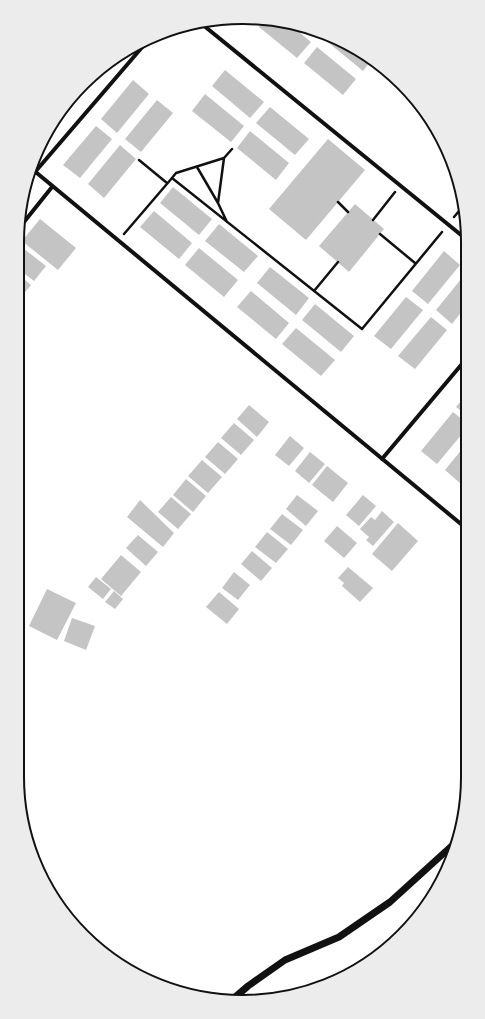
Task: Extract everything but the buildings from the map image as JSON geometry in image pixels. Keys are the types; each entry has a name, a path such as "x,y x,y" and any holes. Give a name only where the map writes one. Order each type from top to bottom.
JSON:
{"street":[{"path":"206,27 461,236"},
{"path":"38,166 140,50"},
{"path":"36,173 461,524"},
{"path":"25,221 52,187"},
{"path":"382,459 461,364"},
{"path":"238,995 285,960 339,936 390,902 448,849"}],"path":[{"path":"119,241 176,173 224,158 232,149"},
{"path":"218,203 224,158"},
{"path":"139,160 167,183"},
{"path":"197,167 227,222"},
{"path":"172,178 362,329 459,211"},
{"path":"373,220 401,186"},
{"path":"338,202 348,212"},
{"path":"380,234 415,263"},
{"path":"314,291 338,262"}]}
